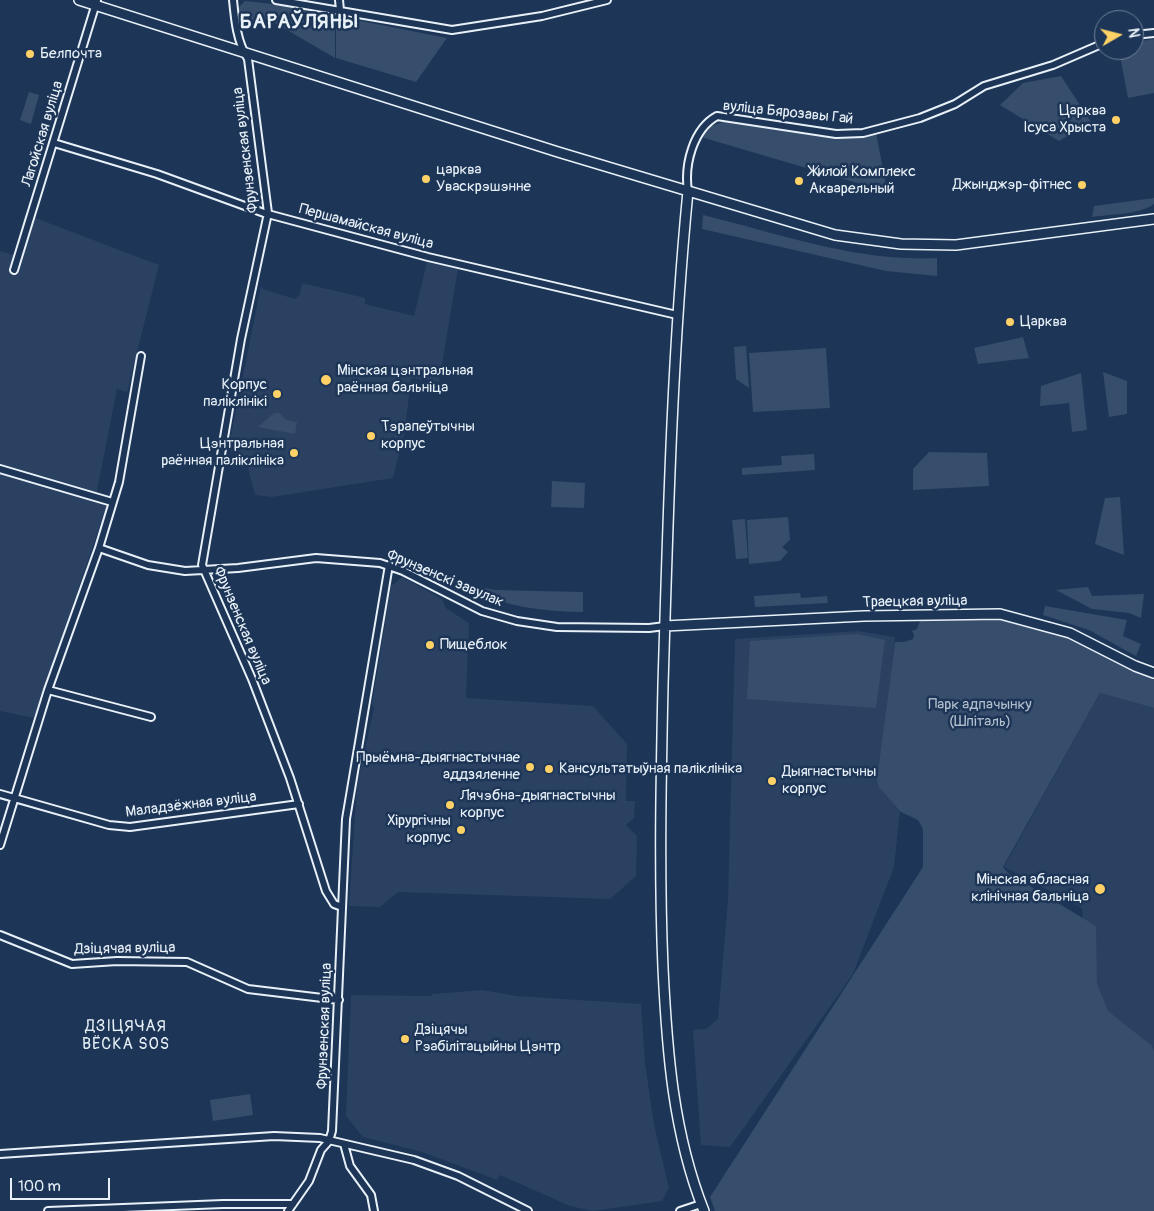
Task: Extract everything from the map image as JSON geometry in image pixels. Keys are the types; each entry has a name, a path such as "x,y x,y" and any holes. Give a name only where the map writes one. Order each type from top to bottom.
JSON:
{"main road":[{"path":"79,0 97,3 558,152 818,231 901,244 956,244 1154,219"},
{"path":"688,191 677,315 665,626 660,894 665,1018 675,1106 683,1148 702,1208"},
{"name":"Траецкая вуліца","path":"665,626 864,616 1000,614 1070,633 1135,666 1154,673"}],"street":[{"name":"Фрунзенская вуліца","path":"233,0 236,26 242,51 248,60 268,213 238,358 204,544 203,570 238,645 298,804 326,891 334,904 342,907 333,1123 329,1141"},
{"path":"276,0 452,30 542,16 608,0"},
{"path":"339,0 340,10"},
{"name":"Лагойская вуліца","path":"14,270 97,3"},
{"name":"вуліца Бярозавы Гай","path":"688,191 686,175 697,139 707,122 717,116 730,116 836,134 863,133 920,118 955,104 984,86 1053,65 1094,47"},
{"name":"Першамайская вуліца","path":"54,142 158,174 268,213 428,257 677,315"},
{"path":"0,845 63,645 99,548 124,458 141,356"},
{"path":"0,468 112,502"},
{"name":"Фрунзенскі завулак","path":"99,548 148,565 184,571 238,568 316,558 389,565 482,611 517,621 557,627 649,628 665,626"},
{"path":"342,907 346,819 389,565"},
{"path":"48,690 151,717"},
{"name":"Маладзёжная вуліца","path":"0,794 109,825 130,827 298,804"},
{"name":"Дзіцячая вуліца","path":"0,935 72,964 110,961 187,962 248,989 339,1000"},
{"path":"0,1154 274,1136 320,1138 414,1160 458,1176 528,1211"},
{"path":"288,1211 309,1181 321,1150 329,1141"},
{"path":"344,1144 350,1166 371,1195 374,1211"},
{"path":"48,1211 224,1204 293,1204"},
{"path":"680,1211 702,1208"}],"shaded area":[{"path":"25,214 159,265 127,392 117,389 95,501 107,505 34,718 0,711 0,251 14,255"},
{"name":"Мінская цэнтральная раённая бальніца","path":"427,262 458,269 439,382 411,378 405,430 393,478 272,497 255,495 247,464 242,457 228,450 261,286 263,289 295,299 300,294 302,283 365,298 365,304 414,316"},
{"path":"402,577 442,599 446,608 469,623 466,698 593,706 627,744 626,801 635,801 634,818 626,825 637,836 636,876 610,899 398,892 380,907 349,906 357,785 374,708 372,704 391,586"},
{"path":"858,631 895,637 880,768 901,801 894,867 853,974 730,1147 701,1145 693,1030 706,1029 718,1019 728,900 735,639"},
{"name":"Мінская абласная клінічная бальніца","path":"1100,693 1154,708 1154,1107 1090,1002 1082,908 1004,867"},
{"path":"483,990 516,996 641,1004 645,1063 654,1125 669,1188 662,1201 593,1211 570,1206 500,1175 497,1180 422,1152 363,1137 346,1116 351,995 430,996 433,994"}],"green space":[{"path":"245,1 301,7 335,19 335,58 275,23 238,20 238,8"},
{"path":"336,16 447,38 416,82 336,58"},
{"path":"1154,39 1154,93 1128,98 1121,60 1144,60 1144,40"},
{"path":"1061,76 1091,122 1059,141 1000,105 1023,83"},
{"path":"29,92 39,95 31,124 20,120"},
{"path":"729,120 805,134 841,136 876,132 888,196 881,190 701,137 711,126"},
{"path":"1154,198 1154,204 1148,208 1092,217 1094,206"},
{"path":"703,215 848,251 877,256 937,258 937,276 886,271 702,229"},
{"path":"1023,337 1029,358 978,364 974,348"},
{"path":"746,346 749,388 736,379 734,347"},
{"path":"826,348 830,408 753,412 749,353"},
{"path":"1103,372 1127,381 1127,414 1109,417"},
{"path":"1081,373 1087,430 1072,432 1069,403 1040,406 1041,386"},
{"path":"274,413 280,413 286,420 297,422 295,434 258,427"},
{"path":"929,452 987,453 989,486 913,490 913,469"},
{"path":"814,454 815,470 742,475 742,468 782,465 781,456"},
{"path":"552,481 585,483 584,508 551,507"},
{"path":"1120,497 1124,555 1095,544 1105,498"},
{"path":"788,517 790,540 782,547 788,552 780,561 749,564 747,520"},
{"path":"745,519 748,558 736,559 732,520"},
{"path":"473,586 495,590 583,592 583,612 554,611 511,604 470,591"},
{"path":"1088,587 1092,596 1144,594 1141,618 1129,613 1092,609 1056,590"},
{"path":"800,593 801,598 827,596 828,603 755,607 754,596"},
{"path":"1045,606 1127,620 1123,636 1141,644 1136,656 1089,630 1043,615"},
{"name":"Парк адпачынку (Шпіталь)","path":"1000,618 1062,634 1132,669 1154,677 1154,708 1100,693 1003,867 1008,873 1096,926 1097,984 1108,1011 1152,1046 1154,1052 1154,1211 715,1211 710,1197 923,867 923,829 918,820 901,812 879,787 877,780 895,642 913,639 912,631 917,629 920,621"},
{"path":"857,634 885,640 876,708 747,699 750,641"},
{"path":"250,1094 253,1115 213,1121 210,1100"}],"place":[{"name":"Белпочта","path":"30,54"},
{"name":"Царква Ісуса Хрыста","path":"1116,120"},
{"name":"царква Уваскрэшэнне","path":"426,179"},
{"name":"Жилой Комплекс Акварельный","path":"799,181"},
{"name":"Джынджэр-фітнес","path":"1082,185"},
{"name":"Царква","path":"1010,322"},
{"name":"Мінская цэнтральная раённая бальніца","path":"326,380"},
{"name":"Корпус паліклінікі","path":"277,394"},
{"name":"Тэрапеўтычны корпус","path":"371,436"},
{"name":"Цэнтральная раённая паліклініка","path":"294,453"},
{"name":"Пищеблок","path":"430,645"},
{"name":"Прыёмна-дыягнастычнае аддзяленне","path":"530,767"},
{"name":"Кансультатыўная паліклініка","path":"549,769"},
{"name":"Дыягнастычны корпус","path":"772,781"},
{"name":"Лячэбна-дыягнастычны корпус","path":"450,805"},
{"name":"Хірургічны корпус","path":"461,830"},
{"name":"Мінская абласная клінічная бальніца","path":"1100,889"},
{"name":"Дзіцячы Рэабілітацыйны Цэнтр","path":"405,1039"}],"district":[{"name":"БАРАЎЛЯНЫ","path":"299,23"},
{"name":"ДЗІЦЯЧАЯ ВЁСКА SOS","path":"126,1036"}]}
